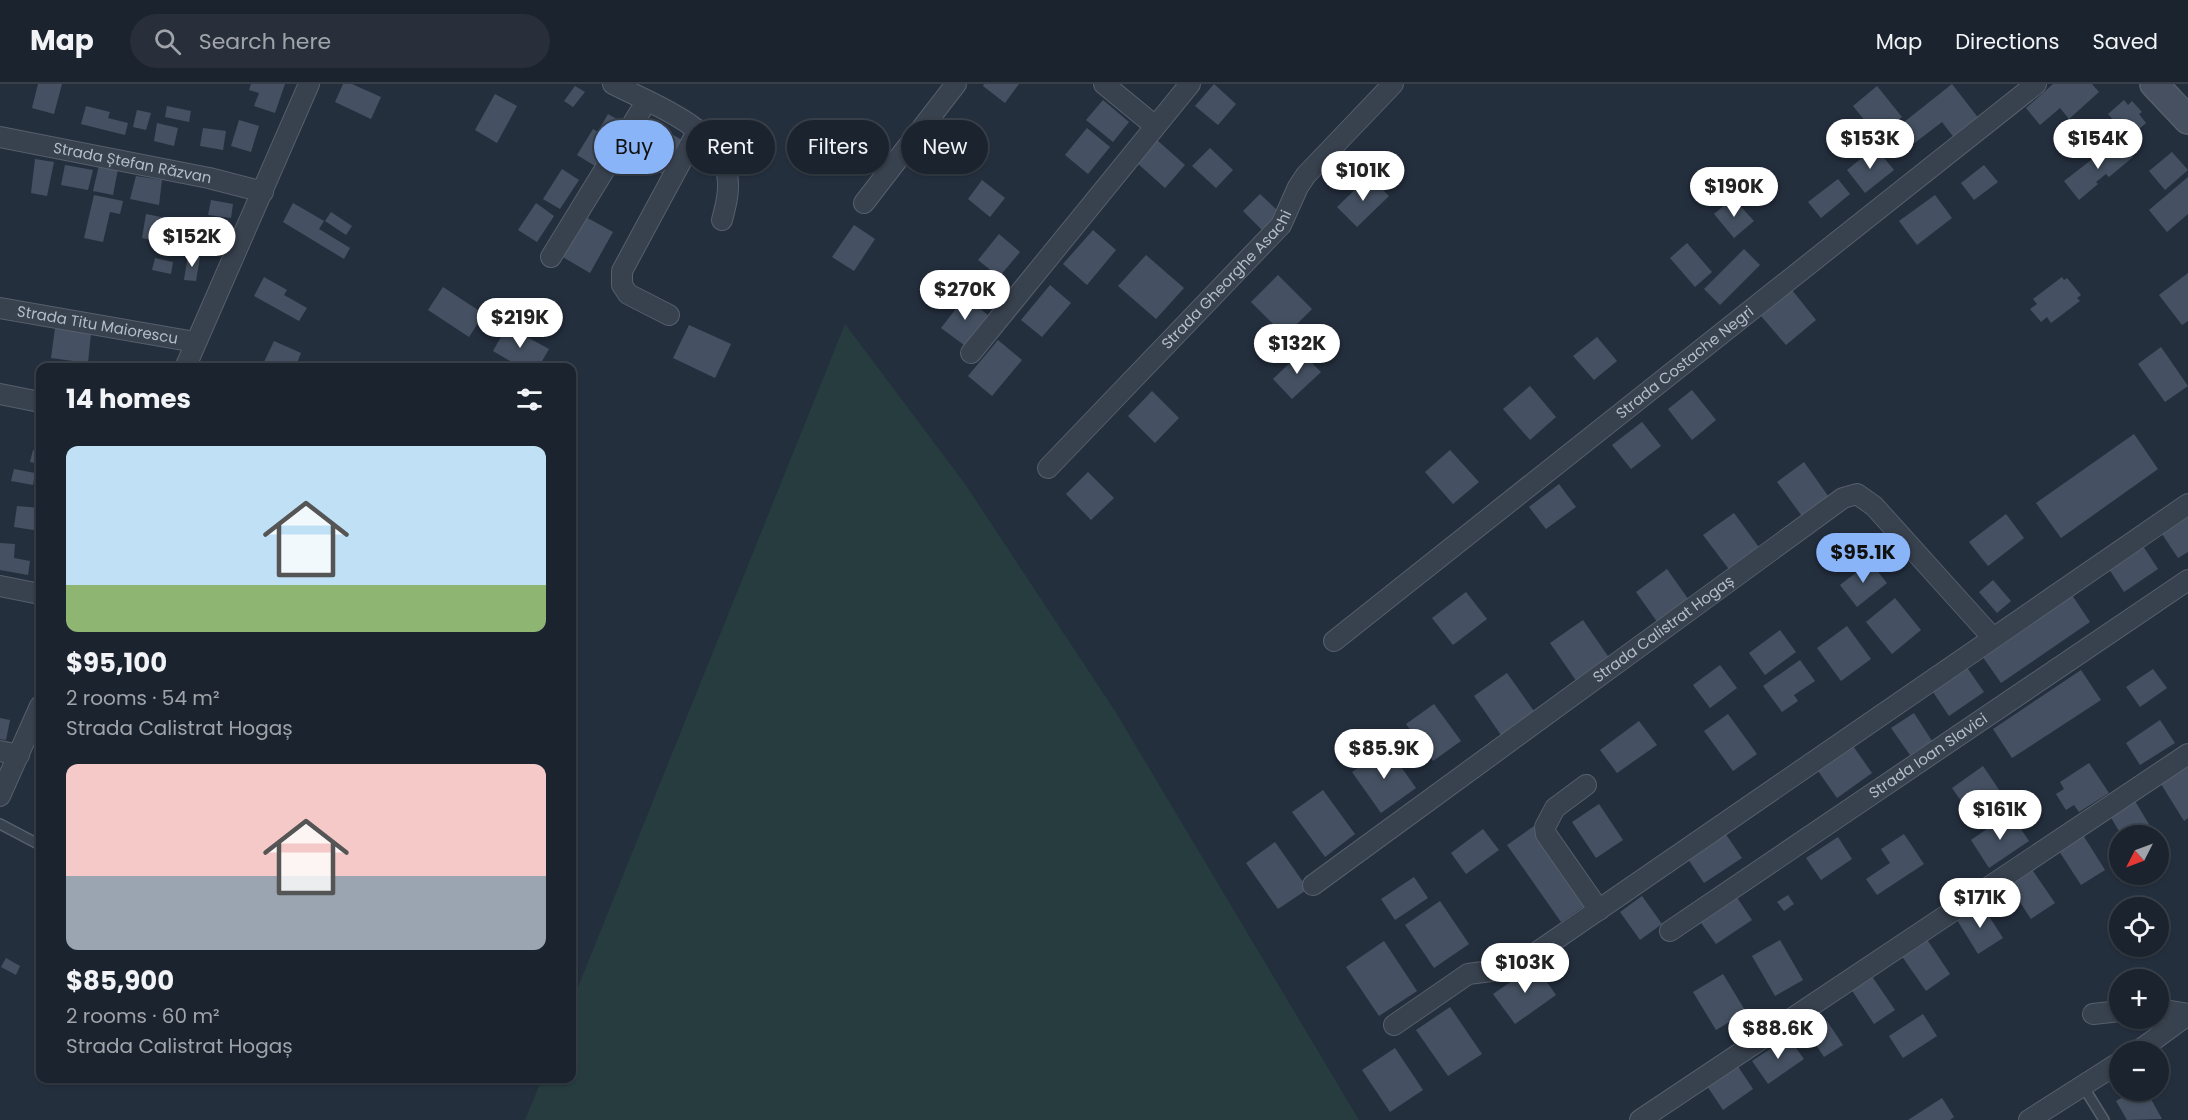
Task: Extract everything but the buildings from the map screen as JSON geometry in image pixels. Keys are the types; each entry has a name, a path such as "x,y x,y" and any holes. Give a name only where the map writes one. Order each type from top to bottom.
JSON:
{"street":[{"path":"186,363 309,84"},
{"path":"613,84 686,124"},
{"path":"864,203 956,84"},
{"path":"1104,84 1155,126"},
{"path":"971,353 1190,84"},
{"name":"Strada Gheorghe Asachi","path":"1048,468 1281,225 1298,187 1306,176 1394,84"},
{"name":"Strada Costache Negri","path":"1334,641 2037,84"},
{"path":"551,257 646,102"},
{"name":"Strada Ștefan Răzvan","path":"0,137 208,178 263,192"},
{"path":"669,315 628,294 622,285 622,271 686,152"},
{"path":"722,220 728,194 726,174"},
{"name":"Strada Titu Maiorescu","path":"0,308 195,342"},
{"path":"0,394 36,401"},
{"name":"Strada Calistrat Hogaș","path":"1313,885 1843,498 1857,494 1874,506 1992,638"},
{"path":"1394,1025 1468,974 1514,968 2188,504"},
{"name":"Strada Ioan Slavici","path":"1670,931 2188,580"},
{"path":"0,586 36,593"},
{"path":"0,796 10,753 36,712"},
{"path":"1640,1120 2188,754"},
{"path":"1586,785 1555,808 1545,827 1546,834 1599,910"},
{"path":"2169,1011 2188,1015"},
{"path":"2093,1014 2109,1012"},
{"path":"2152,1041 2188,1015"},
{"path":"2029,1120 2109,1069"}],"lane":[{"path":"0,825 36,842"},
{"path":"2083,1086 2104,1120"}],"green space":[{"path":"845,324 965,484 1115,711 1359,1120 525,1120 540,1083 576,1083 576,992"}]}
